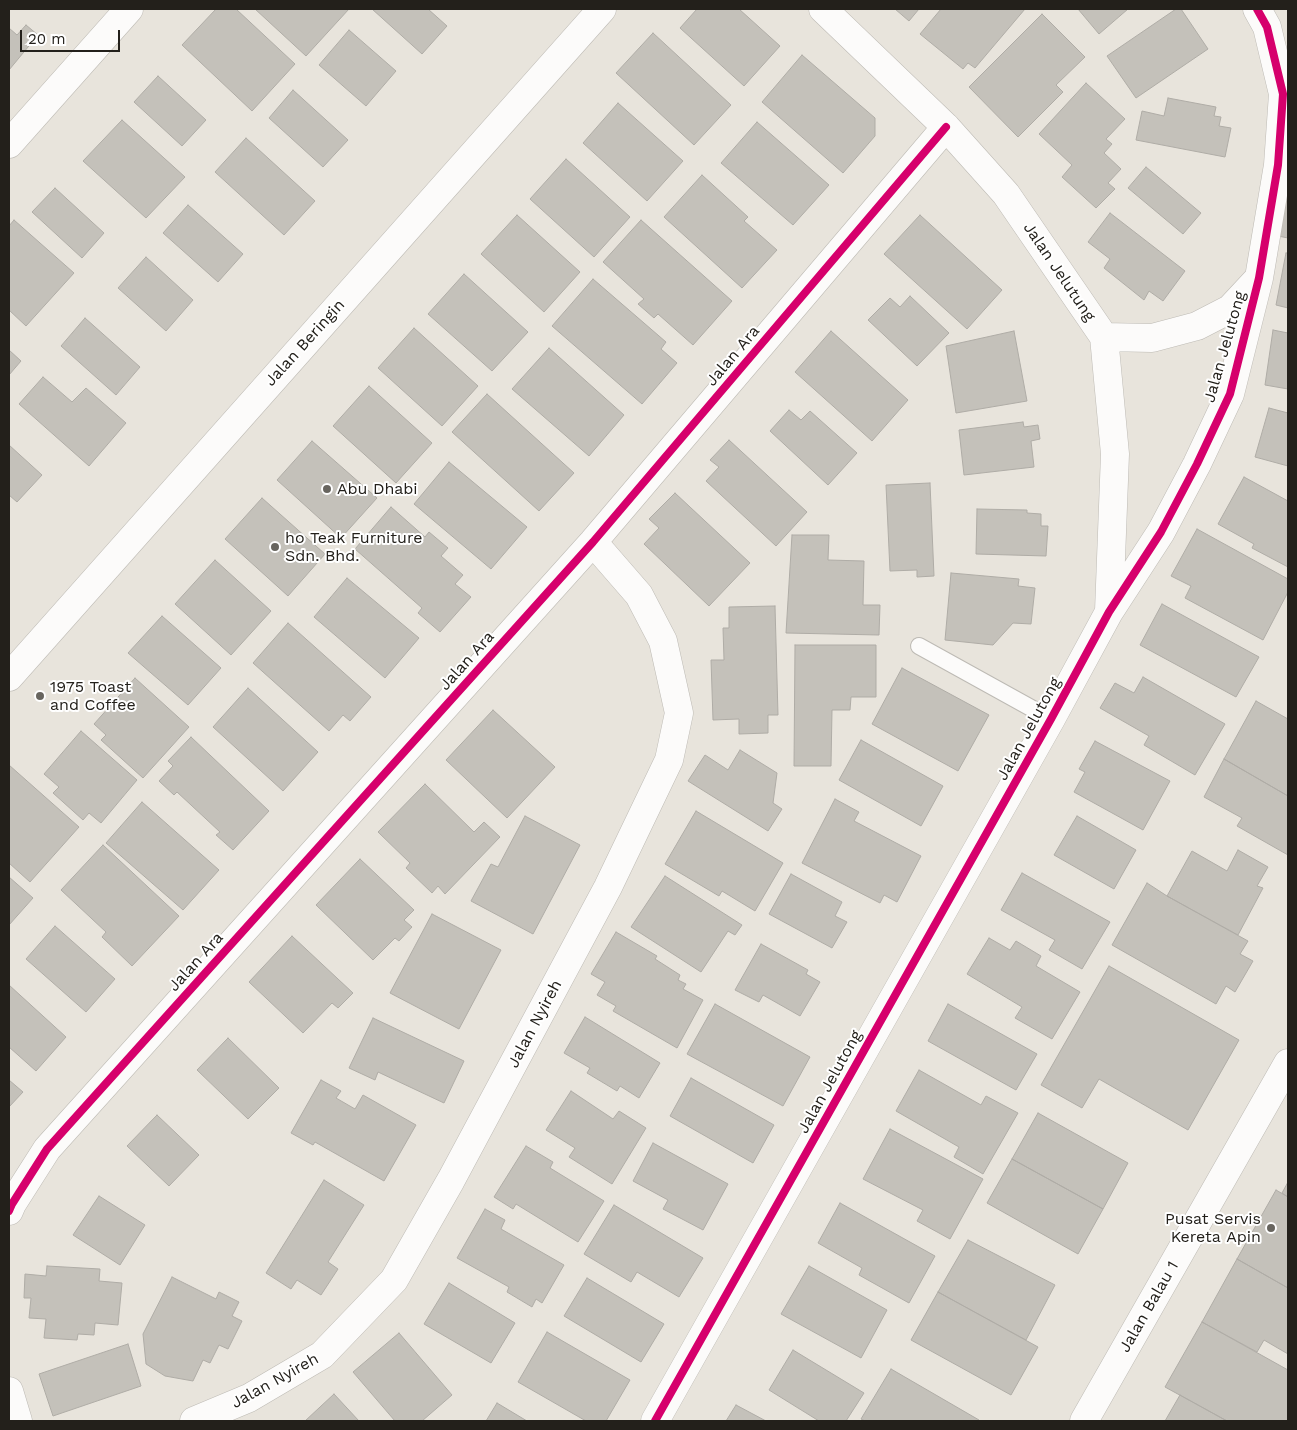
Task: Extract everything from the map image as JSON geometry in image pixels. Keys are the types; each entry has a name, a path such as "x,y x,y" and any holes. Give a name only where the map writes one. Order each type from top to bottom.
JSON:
{"street":[{"path":"9,144 129,9"},
{"name":"Jalan Beringin","path":"9,677 602,9"},
{"name":"Jalan Jelutung","path":"823,9 946,127 1006,194 1104,338 1115,454 1109,612"},
{"name":"Jalan Jelutong","path":"656,1421 1051,719 1109,612 1161,532 1197,464 1230,394 1259,278 1278,165 1283,94 1267,27 1257,9"},
{"name":"Jalan Ara","path":"9,1211 47,1148 593,542 946,127"},
{"path":"1104,338 1152,338 1197,326 1230,309 1259,278"},
{"name":"Jalan Nyireh","path":"194,1421 249,1398 322,1355 394,1280 451,1180 608,887 669,760 679,713 663,641 639,595 593,542"},
{"name":"Jalan Balau 1","path":"1084,1421 1288,1063"},
{"path":"9,1391 18,1421"}],"lane":[{"path":"919,646 1051,719"}],"building":[{"path":"216,9 236,9 295,64 252,111 182,45"},
{"path":"255,9 349,9 306,56"},
{"path":"372,9 428,9 447,26 422,54"},
{"path":"697,9 739,9 780,46 744,86 680,28"},
{"path":"895,9 919,9 909,21"},
{"path":"941,9 1025,9 975,68 968,63 963,69 920,34"},
{"path":"1078,9 1128,9 1099,34"},
{"path":"1176,9 1181,9 1208,49 1136,98 1107,56"},
{"path":"1042,14 1085,57 1056,85 1063,92 1018,137 969,87"},
{"path":"26,25 38,35 9,70 9,28 17,35"},
{"path":"349,30 396,71 366,106 319,65"},
{"path":"653,33 731,105 694,145 616,73"},
{"path":"802,55 875,118 875,136 843,173 762,102"},
{"path":"158,76 206,120 182,146 134,102"},
{"path":"1086,83 1125,119 1106,139 1112,144 1104,153 1121,169 1108,183 1115,189 1096,208 1062,177 1072,165 1039,134"},
{"path":"293,90 348,140 323,167 269,118"},
{"path":"1168,98 1216,107 1214,116 1221,117 1219,126 1231,128 1225,157 1136,140 1142,111 1164,116"},
{"path":"618,103 683,161 647,201 583,143"},
{"path":"122,120 185,177 146,218 83,161"},
{"path":"757,122 829,185 793,225 721,163"},
{"path":"246,138 315,201 284,235 215,172"},
{"path":"566,159 630,217 594,257 530,199"},
{"path":"1146,167 1201,213 1183,234 1128,188"},
{"path":"702,175 748,217 744,221 777,250 742,288 664,217"},
{"path":"1288,178 1288,238 1278,236"},
{"path":"55,188 104,233 82,258 32,212"},
{"path":"188,205 243,254 218,282 163,233"},
{"path":"1110,213 1185,271 1163,301 1149,291 1144,300 1104,268 1110,259 1088,242"},
{"path":"517,215 580,272 544,312 481,254"},
{"path":"920,215 1002,290 967,329 884,254"},
{"path":"14,220 74,273 26,326 9,310 9,226"},
{"path":"641,220 732,301 693,345 658,314 654,318 638,304 644,299 603,262"},
{"path":"1286,253 1288,253 1288,308 1276,305"},
{"path":"146,257 193,300 166,331 118,288"},
{"path":"464,274 528,332 492,371 428,314"},
{"path":"593,279 666,342 661,349 677,363 642,404 552,326"},
{"path":"910,296 949,333 917,366 868,320 890,298 900,307"},
{"path":"85,318 140,367 116,395 61,346"},
{"path":"414,328 478,386 442,426 378,368"},
{"path":"1273,330 1288,333 1288,389 1265,385"},
{"path":"831,331 908,400 872,441 795,372"},
{"path":"1014,331 1027,401 956,413 946,346"},
{"path":"549,348 624,415 589,456 512,389"},
{"path":"9,350 21,361 9,375"},
{"path":"43,377 72,402 86,388 126,423 89,466 19,404"},
{"path":"369,386 432,443 396,483 333,426"},
{"path":"487,394 574,473 539,511 452,432"},
{"path":"1269,408 1288,413 1288,466 1255,457"},
{"path":"789,410 801,420 810,411 857,453 828,485 770,431"},
{"path":"1023,422 1024,427 1038,425 1040,439 1031,441 1034,467 964,475 959,430"},
{"path":"729,440 807,512 776,546 706,481 719,467 710,460"},
{"name":"Abu Dhabi","path":"312,441 377,498 341,538 277,480"},
{"path":"9,445 42,475 17,502 9,495"},
{"path":"449,462 527,527 491,569 414,504"},
{"path":"1244,477 1288,501 1288,567 1252,548 1254,544 1218,524"},
{"path":"930,483 934,576 917,577 917,570 890,571 886,485"},
{"path":"675,493 750,563 709,606 644,544 659,528 649,519"},
{"name":"ho Teak Furniture Sdn. Bhd.","path":"262,498 325,554 288,596 225,539"},
{"path":"391,507 425,537 429,532 448,548 441,556 463,575 455,584 471,597 440,632 418,613 422,608 355,549"},
{"path":"977,509 1027,510 1027,513 1041,514 1041,526 1048,526 1046,556 976,554"},
{"path":"1197,529 1288,579 1288,592 1263,640 1185,598 1191,586 1171,576"},
{"path":"792,535 829,535 828,560 864,561 863,605 880,605 879,635 786,633"},
{"path":"215,560 271,611 231,655 175,604"},
{"path":"951,573 1019,579 1018,586 1035,588 1031,624 1013,623 993,645 945,640"},
{"path":"347,578 419,638 385,678 314,617"},
{"path":"1162,604 1259,657 1236,697 1140,645"},
{"path":"775,606 778,715 768,715 768,733 739,734 739,719 713,720 711,660 724,660 723,628 729,628 729,607"},
{"path":"162,616 221,668 188,705 128,653"},
{"path":"288,623 371,697 350,721 343,715 329,731 253,663"},
{"path":"795,645 876,645 876,697 851,697 850,710 832,710 831,766 794,766"},
{"path":"902,668 989,715 958,771 872,724"},
{"path":"1143,677 1225,724 1195,775 1144,745 1149,736 1100,708 1115,683 1134,693"},
{"path":"135,678 189,727 143,778 101,740 106,735 94,724"},
{"path":"248,688 318,752 283,791 213,727"},
{"path":"1256,701 1288,719 1288,796 1224,759"},
{"path":"493,710 555,767 507,818 446,760"},
{"path":"81,731 137,780 101,823 89,813 83,820 53,793 59,787 44,774"},
{"path":"191,737 269,811 233,850 216,835 220,832 177,792 174,795 159,781 173,766 168,761"},
{"path":"861,740 943,786 921,826 839,780"},
{"path":"1095,741 1170,781 1143,830 1074,792 1085,772 1079,769"},
{"path":"740,750 777,773 773,803 782,809 768,831 688,781 705,755 728,770"},
{"path":"1224,759 1288,796 1288,855 1237,826 1242,818 1204,797"},
{"path":"9,765 79,827 30,882 9,863"},
{"path":"425,784 474,832 484,822 500,837 445,894 438,886 432,893 406,868 410,863 378,832"},
{"path":"835,799 859,812 854,821 921,856 897,902 884,895 880,903 802,863"},
{"path":"142,802 219,870 183,910 106,843"},
{"path":"696,811 783,863 755,911 722,891 719,896 665,864"},
{"path":"525,816 580,845 533,934 471,901 491,864 498,867"},
{"path":"1077,816 1136,850 1114,889 1054,855"},
{"path":"103,845 179,916 132,966 102,937 106,932 61,890"},
{"path":"1238,850 1268,867 1257,886 1263,888 1238,935 1167,896 1192,851 1227,871"},
{"path":"360,859 414,910 404,920 412,927 399,941 395,938 373,960 316,905"},
{"path":"1022,873 1110,922 1082,969 1049,950 1055,940 1001,910"},
{"path":"791,874 842,902 835,916 847,922 832,948 769,914"},
{"path":"665,876 742,925 735,935 728,931 701,972 631,927"},
{"path":"9,877 33,898 9,925"},
{"path":"1147,883 1248,941 1240,954 1253,961 1235,992 1226,986 1216,1004 1112,945"},
{"path":"432,914 501,950 459,1029 390,993"},
{"path":"55,926 115,979 86,1012 26,959"},
{"path":"616,932 657,956 655,959 680,975 678,980 686,984 683,989 703,1000 677,1048 613,1011 616,1006 597,995 605,982 591,974"},
{"path":"292,936 353,993 338,1008 332,1003 303,1033 249,982"},
{"path":"989,938 1010,950 1016,941 1041,956 1036,966 1080,992 1052,1039 1015,1018 1022,1007 967,974"},
{"path":"761,944 808,970 806,974 820,982 800,1016 763,995 759,1002 735,990"},
{"path":"1109,966 1239,1040 1188,1130 1099,1079 1082,1108 1041,1085"},
{"path":"9,985 66,1037 36,1071 9,1047"},
{"path":"715,1004 810,1057 783,1106 687,1054"},
{"path":"948,1004 1037,1054 1016,1090 928,1041"},
{"path":"585,1017 660,1063 639,1098 620,1086 617,1091 587,1073 590,1068 564,1053"},
{"path":"373,1018 464,1061 444,1103 378,1072 375,1080 349,1068"},
{"path":"228,1038 279,1088 248,1119 197,1070"},
{"path":"919,1070 981,1105 986,1096 1018,1113 983,1174 954,1157 959,1147 896,1111"},
{"path":"691,1078 774,1125 753,1163 670,1116"},
{"path":"9,1080 23,1092 9,1107"},
{"path":"321,1080 341,1091 336,1098 355,1109 363,1095 416,1125 384,1181 315,1142 313,1145 291,1133"},
{"path":"571,1091 613,1119 619,1111 646,1128 612,1184 569,1157 575,1148 546,1130"},
{"path":"1038,1113 1128,1163 1103,1209 1012,1159"},
{"path":"157,1115 199,1155 169,1186 127,1146"},
{"path":"890,1129 983,1179 950,1239 917,1221 923,1210 863,1179"},
{"path":"653,1143 728,1184 703,1230 663,1209 668,1200 633,1181"},
{"path":"526,1146 553,1162 550,1168 604,1201 578,1242 516,1204 513,1209 494,1197"},
{"path":"1012,1159 1103,1209 1078,1254 987,1203"},
{"path":"324,1180 364,1205 328,1262 338,1269 321,1295 297,1280 291,1289 266,1273"},
{"path":"1288,1182 1288,1197 1282,1193"},
{"name":"Pusat Servis Kereta Apin","path":"1276,1190 1288,1197 1288,1288 1237,1259"},
{"path":"99,1196 145,1225 120,1265 73,1235"},
{"path":"840,1203 935,1256 909,1303 859,1275 862,1268 818,1243"},
{"path":"614,1205 703,1258 679,1297 637,1272 631,1282 584,1254"},
{"path":"485,1209 505,1220 501,1229 564,1265 542,1303 536,1299 532,1307 507,1292 509,1287 457,1258"},
{"path":"968,1240 1055,1285 1026,1340 938,1292"},
{"path":"1237,1259 1288,1288 1288,1354 1264,1340 1257,1352 1202,1322"},
{"path":"47,1266 100,1269 99,1281 122,1283 118,1325 95,1323 94,1335 78,1334 77,1340 44,1338 46,1319 29,1318 31,1298 24,1298 25,1274 46,1276"},
{"path":"809,1266 887,1310 861,1358 781,1314"},
{"path":"172,1277 216,1299 219,1292 239,1302 232,1316 242,1321 228,1349 219,1345 210,1363 203,1360 193,1381 165,1376 146,1364 143,1334"},
{"path":"587,1278 664,1324 641,1362 564,1316"},
{"path":"449,1283 515,1323 491,1363 424,1324"},
{"path":"938,1292 1038,1347 1011,1395 911,1340"},
{"path":"1202,1322 1288,1370 1288,1421 1227,1421 1165,1387"},
{"path":"547,1332 630,1380 606,1421 586,1421 518,1382"},
{"path":"399,1333 452,1395 422,1421 395,1421 353,1372"},
{"path":"128,1344 141,1386 53,1416 39,1374"},
{"path":"793,1350 864,1393 846,1421 819,1421 769,1390"},
{"path":"891,1369 979,1420 865,1421 861,1419"},
{"path":"334,1394 359,1421 305,1421"},
{"path":"1180,1395 1227,1421 1165,1421"},
{"path":"497,1403 527,1421 486,1421"},
{"path":"736,1405 766,1421 726,1421"}],"cycle path":[{"path":"655,1421 1051,719 1109,612 1161,532 1197,464 1230,394 1259,278 1278,165 1283,94 1267,27 1257,9"},
{"path":"9,1211 47,1149 593,542 946,127"}],"place":[{"name":"Abu Dhabi","path":"327,489"},
{"name":"ho Teak Furniture Sdn. Bhd.","path":"275,547"},
{"name":"1975 Toast and Coffee","path":"40,696"},
{"name":"Pusat Servis Kereta Apin","path":"1271,1228"}]}
